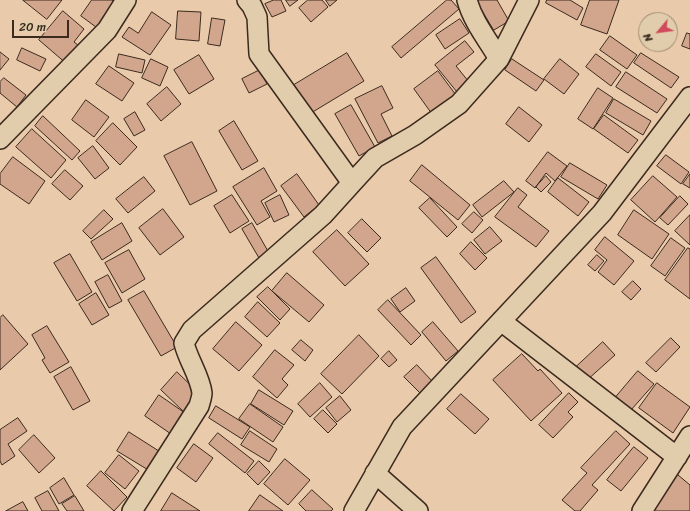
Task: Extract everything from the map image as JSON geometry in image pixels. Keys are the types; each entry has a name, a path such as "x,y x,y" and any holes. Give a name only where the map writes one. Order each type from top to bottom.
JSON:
{"street":[{"path":"0,139 108,30 126,0"},
{"path":"247,0 252,6 257,18 259,54 352,183"},
{"path":"467,0 478,26 499,59"},
{"path":"132,511 199,406 202,395 198,380 186,353 184,343 192,330 324,215 375,158 415,136 459,104 499,59 529,0"},
{"path":"354,511 402,427 602,213 690,97"},
{"path":"501,321 677,457"},
{"path":"642,511 690,436"},
{"path":"375,473 418,511"}],"building":[{"path":"23,0 62,0 47,19"},
{"path":"92,0 112,0 118,5 100,30 81,16"},
{"path":"274,0 281,0 286,11 272,17 265,4"},
{"path":"286,0 298,0 290,6"},
{"path":"308,0 322,0 328,7 311,22 299,8"},
{"path":"326,0 337,0 330,6"},
{"path":"447,0 451,0 459,9 401,58 392,47"},
{"path":"476,0 497,0 509,21 494,30"},
{"path":"547,0 570,0 583,8 577,20 546,3"},
{"path":"590,0 619,0 607,34 581,25"},
{"path":"63,11 84,29 74,42 82,48 68,65 39,40"},
{"path":"178,11 201,12 199,41 176,39"},
{"path":"152,12 171,25 150,55 122,37 129,27 138,33"},
{"path":"212,18 225,20 220,46 208,44"},
{"path":"460,19 469,33 445,49 436,35"},
{"path":"687,33 690,34 690,49 682,46"},
{"path":"610,36 637,55 627,69 600,50"},
{"path":"465,41 474,52 456,66 469,82 457,92 435,65"},
{"path":"22,48 46,59 40,71 17,60"},
{"path":"0,52 9,59 0,70"},
{"path":"347,53 364,81 311,113 294,85"},
{"path":"641,53 679,77 671,88 634,63"},
{"path":"119,54 145,60 142,73 116,67"},
{"path":"596,54 621,72 611,86 586,67"},
{"path":"199,55 214,79 189,94 174,70"},
{"path":"151,59 168,67 160,86 142,78"},
{"path":"512,59 544,80 536,91 505,70"},
{"path":"560,59 579,74 564,94 544,79"},
{"path":"109,66 134,83 122,101 96,84"},
{"path":"260,70 267,84 249,93 242,79"},
{"path":"438,71 456,95 432,114 414,89"},
{"path":"626,72 667,99 657,113 616,87"},
{"path":"4,78 26,95 17,107 0,93 0,82"},
{"path":"382,86 393,108 381,114 392,136 378,143 355,99"},
{"path":"167,87 181,104 161,121 147,104"},
{"path":"598,88 613,98 593,129 578,119"},
{"path":"614,99 651,121 643,135 606,113"},
{"path":"86,100 109,117 94,137 72,120"},
{"path":"351,105 375,147 359,156 335,114"},
{"path":"519,107 542,125 529,142 506,124"},
{"path":"135,112 145,130 134,136 124,119"},
{"path":"604,115 638,140 628,153 594,129"},
{"path":"43,116 80,151 72,160 35,126"},
{"path":"234,121 258,161 242,170 219,131"},
{"path":"113,123 137,147 120,165 96,141"},
{"path":"32,129 66,160 51,178 16,147"},
{"path":"192,142 217,191 190,205 164,156"},
{"path":"93,146 109,168 95,179 78,158"},
{"path":"548,152 567,166 555,181 546,173 535,188 526,181"},
{"path":"666,155 689,172 681,184 657,166"},
{"path":"13,157 45,181 29,204 0,184 0,174"},
{"path":"570,163 607,185 598,199 561,177"},
{"path":"422,165 470,205 458,220 410,181"},
{"path":"264,168 277,191 261,201 270,217 257,225 233,187"},
{"path":"65,170 83,186 70,200 52,184"},
{"path":"297,174 319,205 304,217 281,186"},
{"path":"690,174 690,188 683,184"},
{"path":"546,176 551,182 541,192 536,187"},
{"path":"653,176 677,197 655,222 631,200"},
{"path":"144,177 155,191 128,213 116,199"},
{"path":"558,178 589,202 578,216 548,192"},
{"path":"504,181 514,192 482,217 473,205"},
{"path":"518,188 527,195 518,207 549,231 536,247 495,217"},
{"path":"232,195 249,221 230,233 214,206"},
{"path":"280,195 289,215 274,222 265,203"},
{"path":"680,196 688,204 668,225 660,218"},
{"path":"430,198 457,227 447,237 419,208"},
{"path":"163,209 184,237 160,255 139,228"},
{"path":"104,210 113,219 91,239 83,231"},
{"path":"634,210 669,234 652,259 618,235"},
{"path":"474,212 483,220 472,233 462,224"},
{"path":"690,215 690,245 675,231"},
{"path":"362,219 381,238 367,252 348,233"},
{"path":"122,223 132,241 102,260 91,242"},
{"path":"252,223 269,253 259,258 242,229"},
{"path":"490,227 502,241 485,254 474,240"},
{"path":"337,230 369,264 345,286 313,252"},
{"path":"605,237 634,261 614,285 598,272 607,260 595,250"},
{"path":"671,238 685,248 665,276 651,266"},
{"path":"471,242 487,258 475,270 460,254"},
{"path":"688,248 690,249 690,299 665,280"},
{"path":"129,250 145,279 122,293 105,263"},
{"path":"70,254 92,292 77,301 54,263"},
{"path":"597,255 604,261 595,271 588,265"},
{"path":"436,257 476,312 461,323 421,268"},
{"path":"287,273 324,305 309,322 272,291"},
{"path":"108,275 122,301 109,308 95,282"},
{"path":"633,281 641,289 631,300 622,292"},
{"path":"268,287 290,309 280,320 257,297"},
{"path":"406,288 415,301 400,312 391,299"},
{"path":"144,291 177,347 161,356 128,300"},
{"path":"96,293 109,315 92,325 79,304"},
{"path":"388,300 421,335 411,345 378,310"},
{"path":"258,302 280,323 267,337 245,317"},
{"path":"3,315 28,344 0,370 0,318"},
{"path":"236,322 262,345 239,371 213,349"},
{"path":"433,322 458,351 446,361 422,332"},
{"path":"47,326 69,362 50,373 42,360 45,358 32,335"},
{"path":"359,335 379,356 342,394 321,374"},
{"path":"671,338 680,347 656,372 646,363"},
{"path":"301,340 313,350 305,361 292,350"},
{"path":"603,342 615,355 586,381 574,369"},
{"path":"275,350 294,365 282,379 288,385 277,398 253,377"},
{"path":"389,351 397,360 389,367 381,359"},
{"path":"522,354 538,371 540,369 562,393 531,421 493,380"},
{"path":"417,365 432,381 420,393 404,377"},
{"path":"71,367 90,401 73,410 54,377"},
{"path":"638,371 654,384 631,410 616,397"},
{"path":"177,372 200,394 184,412 161,390"},
{"path":"320,383 332,397 310,417 298,404"},
{"path":"657,383 690,407 673,433 639,408"},
{"path":"259,390 293,411 284,425 251,404"},
{"path":"569,393 578,402 568,412 573,417 553,438 539,425"},
{"path":"461,394 489,419 475,434 447,409"},
{"path":"159,395 185,413 171,434 145,416"},
{"path":"340,396 351,410 337,422 326,408"},
{"path":"250,404 283,427 273,442 239,419"},
{"path":"216,406 250,427 242,439 209,418"},
{"path":"323,410 337,424 328,433 314,419"},
{"path":"18,418 27,431 8,444 15,456 2,465 0,461 0,430"},
{"path":"250,431 277,449 269,462 241,445"},
{"path":"616,431 630,444 592,485 598,490 580,511 575,511 562,500 587,473 581,468"},
{"path":"129,432 162,453 150,471 117,451"},
{"path":"218,433 254,461 245,473 209,444"},
{"path":"34,435 55,458 39,473 19,450"},
{"path":"194,444 213,458 196,482 177,468"},
{"path":"634,447 648,458 621,491 607,480"},
{"path":"119,455 139,471 125,489 105,473"},
{"path":"285,459 310,480 288,505 264,484"},
{"path":"259,461 270,472 258,485 247,474"},
{"path":"101,471 127,497 114,511 87,486"},
{"path":"678,475 690,485 690,511 649,510"},
{"path":"64,478 74,495 59,504 50,488"},
{"path":"312,490 333,509 331,511 306,511 299,504"},
{"path":"48,491 59,511 42,511 35,498"},
{"path":"172,493 200,511 161,511"},
{"path":"260,495 283,511 249,511"},
{"path":"75,496 84,511 67,511 62,504"},
{"path":"23,502 28,511 6,511"}]}
